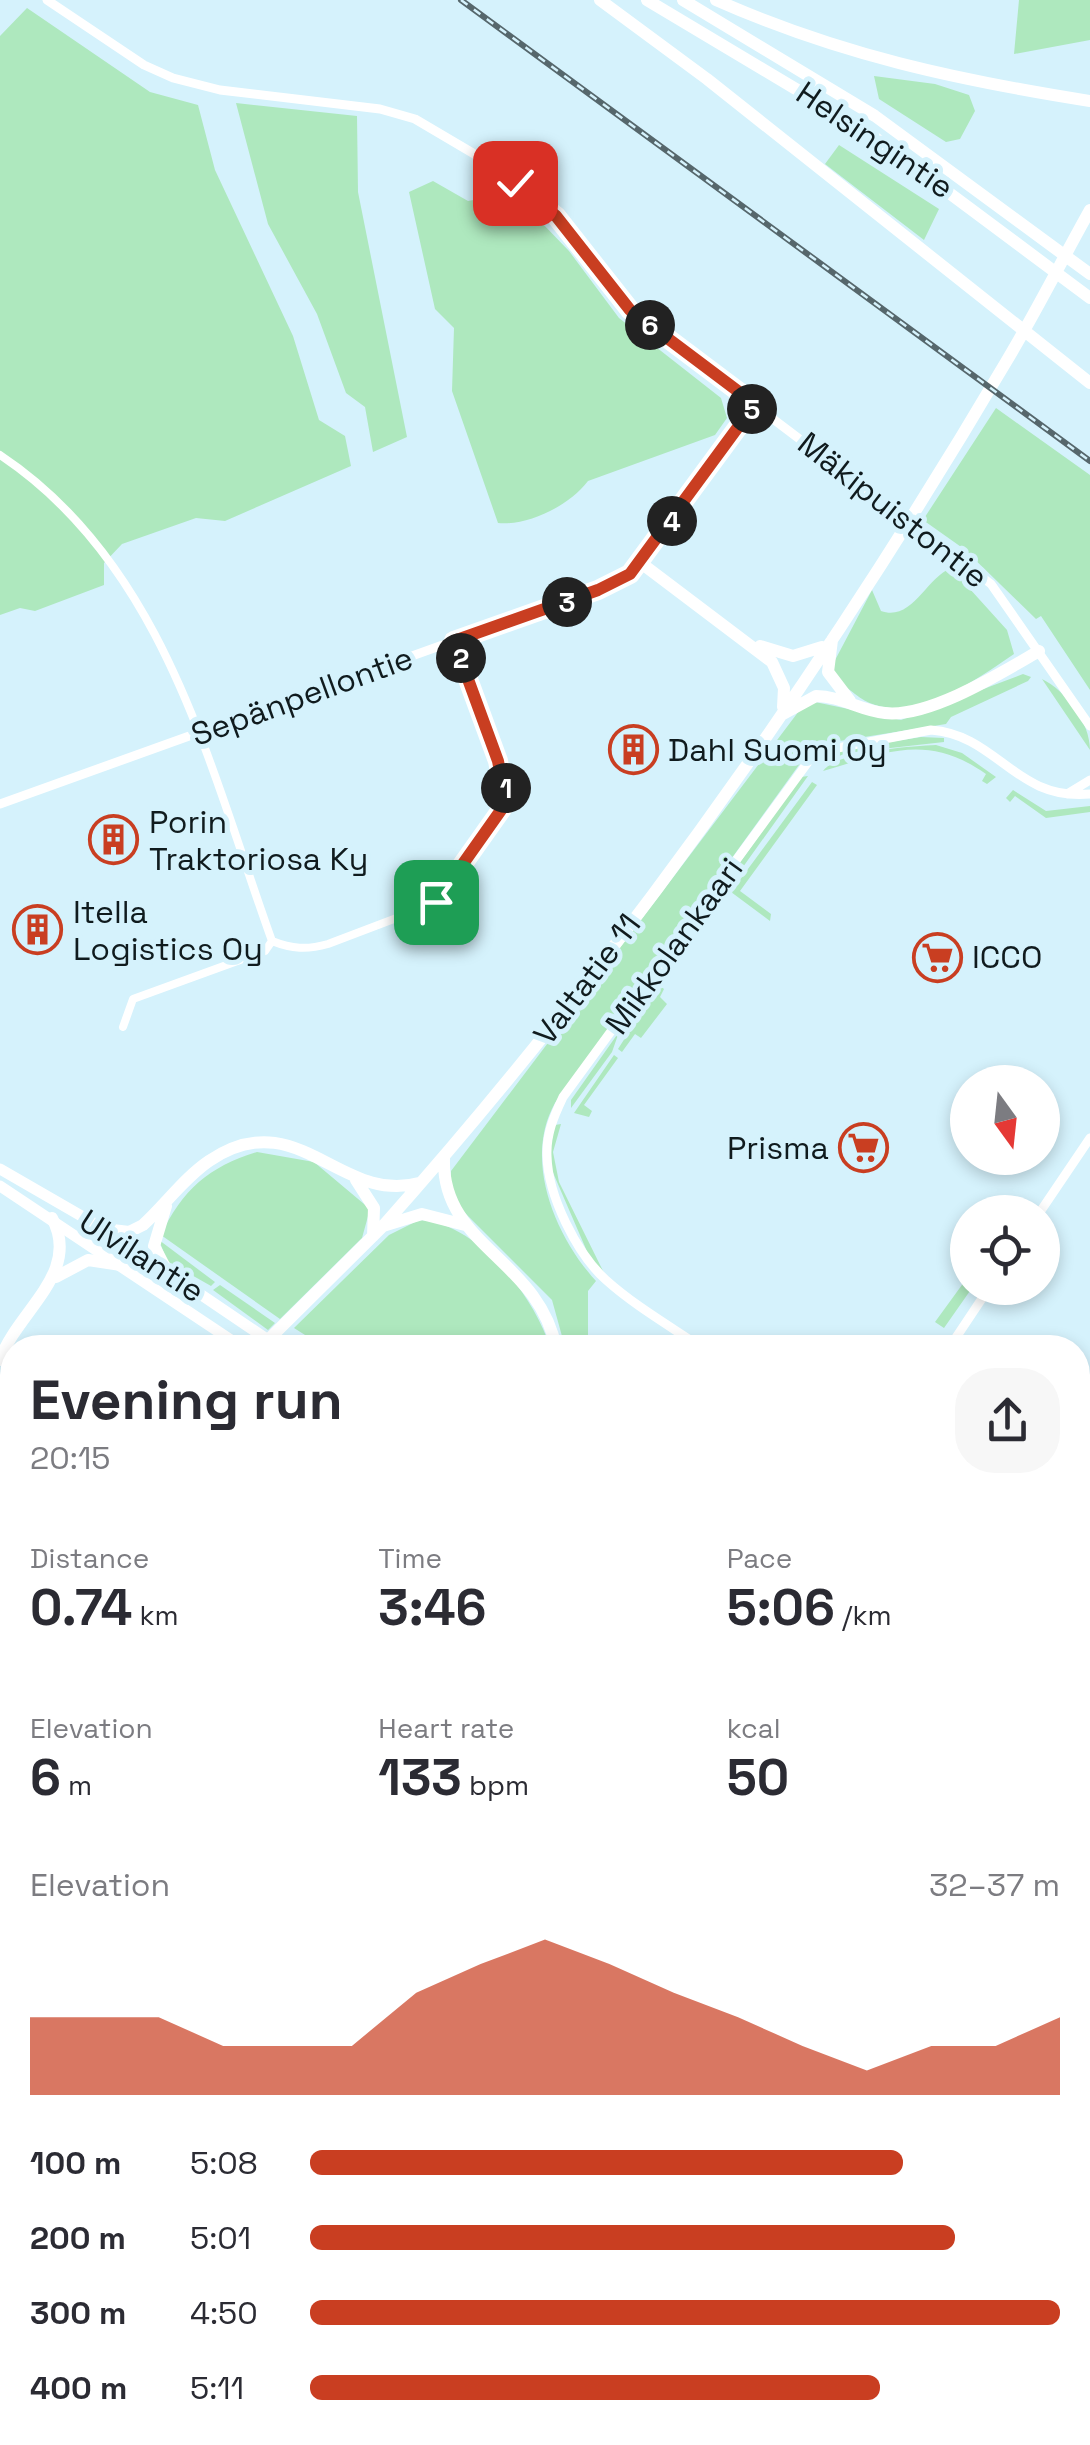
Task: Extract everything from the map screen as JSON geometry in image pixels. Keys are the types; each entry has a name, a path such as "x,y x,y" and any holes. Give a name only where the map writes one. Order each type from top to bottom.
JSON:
{"highway":[{"path":"600,0 707,79 1090,383"},
{"name":"Helsingintie","path":"647,0 866,131 1090,298"},
{"name":"Helsingintie","path":"683,0 874,116 1090,274"},
{"path":"716,0 885,62 964,81 1090,101"},
{"path":"851,703 828,672 833,632 972,419 1090,210"},
{"path":"641,563 753,644 780,674 780,714"},
{"name":"Valtatie 11","path":"274,1335 378,1231 444,1158 606,956 780,714 833,632"},
{"path":"753,644 794,656 824,646"},
{"path":"780,714 809,697 880,712 908,712 993,677 1039,651"},
{"path":"104,1230 129,1232 167,1203 210,1160 249,1145 289,1144 384,1188 422,1182"},
{"path":"444,1158 446,1195 465,1225 533,1290 551,1335"},
{"path":"353,1176 374,1208 378,1231 422,1214 465,1225"},
{"path":"167,1203 154,1246 167,1271"},
{"path":"10,1335 54,1278 62,1252 52,1218"},
{"path":"54,1278 88,1260 122,1264"}],"main road":[{"name":"Ulvilantie","path":"0,1168 104,1230 261,1335"},
{"name":"Ulvilantie","path":"0,1186 224,1335"}],"street":[{"name":"Mäkipuistontie","path":"47,0 128,56 172,78 220,90 380,109 439,132 556,216 630,310 963,559 1014,611 1090,726"},
{"name":"Sepänpellontie","path":"0,804 598,590 641,563 755,404"},
{"path":"0,455 76,518 116,566 165,649 272,940"},
{"path":"272,940 310,949 436,902 500,817 506,790 454,641"},
{"name":"Mikkolankaari","path":"684,1335 605,1279 585,1258 552,1185 546,1158 548,1135 563,1097 808,762 822,751 931,730 949,731 974,742 1034,786 1063,796 1090,794"},
{"path":"1063,796 1090,780"},
{"path":"123,1027 134,999 264,951 272,940"},
{"path":"1051,1195 1090,1138"},
{"path":"958,1335 978,1305"}],"green space":[{"path":"1019,0 1090,0 1090,40 1014,54"},
{"path":"27,8 150,92 198,105 215,170 293,336 319,420 345,436 351,466 225,521 196,518 122,544 104,563 104,585 35,611 20,608 0,615 0,36"},
{"path":"874,76 935,84 969,95 975,111 960,139 946,142 879,99"},
{"path":"236,103 357,116 358,192 407,437 373,452 365,407 346,393 317,314 268,224"},
{"path":"839,145 939,209 924,240 825,164"},
{"path":"433,181 468,201 502,195 541,222 569,251 619,318 721,398 727,418 715,435 588,481 571,498 548,512 523,521 498,523 452,391 454,328 435,309 409,192"},
{"path":"996,408 1090,475 1090,690 1041,616 1036,619 964,549 923,520"},
{"path":"951,568 1007,630 1014,654 979,678 916,706 874,705 843,685 833,664 872,590 881,611 892,613 910,605"},
{"path":"1023,674 1031,677 951,717 946,724 833,742 804,758 555,1103 542,1149 548,1196 568,1242 596,1281 588,1291 588,1335 562,1335 552,1300 461,1209 451,1194 451,1171 802,707 815,702 901,720"},
{"path":"1042,679 1075,708 1086,729 1090,750"},
{"path":"921,737 944,738 944,742 846,753 821,764 822,758 845,749"},
{"path":"936,745 962,753 996,777 987,784 982,781 986,774 964,761 924,750 886,753 823,771 831,764 858,755"},
{"path":"808,776 728,888 726,882 801,777"},
{"path":"812,782 817,785 740,891 771,914 770,921 731,892"},
{"path":"1013,790 1046,811 1090,806 1090,812 1046,818 1015,796 1010,802 1006,798"},
{"path":"659,985 664,989 660,997 667,1004 641,1038 635,1034 622,1052 618,1049"},
{"path":"619,1032 612,1052 571,1108 571,1100"},
{"path":"614,1055 618,1058 584,1105 592,1111 589,1117 574,1113"},
{"path":"561,1124 553,1152 559,1182 605,1275 589,1256 551,1168 549,1153 555,1125"},
{"path":"257,1152 314,1162 370,1209 362,1238 280,1319 161,1235 178,1205 199,1182 225,1165"},
{"path":"419,1220 441,1224 462,1234 482,1248 517,1285 545,1335 305,1335 294,1328 389,1235"},
{"path":"159,1240 215,1282 211,1286 167,1261"},
{"path":"220,1285 275,1323 268,1330 213,1290"},
{"path":"950,1301 950,1305 960,1305 944,1328 935,1322"}],"railway":[{"path":"461,0 1090,461"}],"place":[{"name":"Dahl Suomi Oy","path":"633,750"},
{"name":"Porin Traktoriosa Ky","path":"114,840"},
{"name":"Itella Logistics Oy","path":"38,930"},
{"name":"ICCO","path":"937,957"},
{"name":"Prisma","path":"864,1148"}],"route":[{"path":"436,902 500,817 506,803 498,761 454,641 598,590 630,574 755,404 630,310 556,216 515,183"}]}
